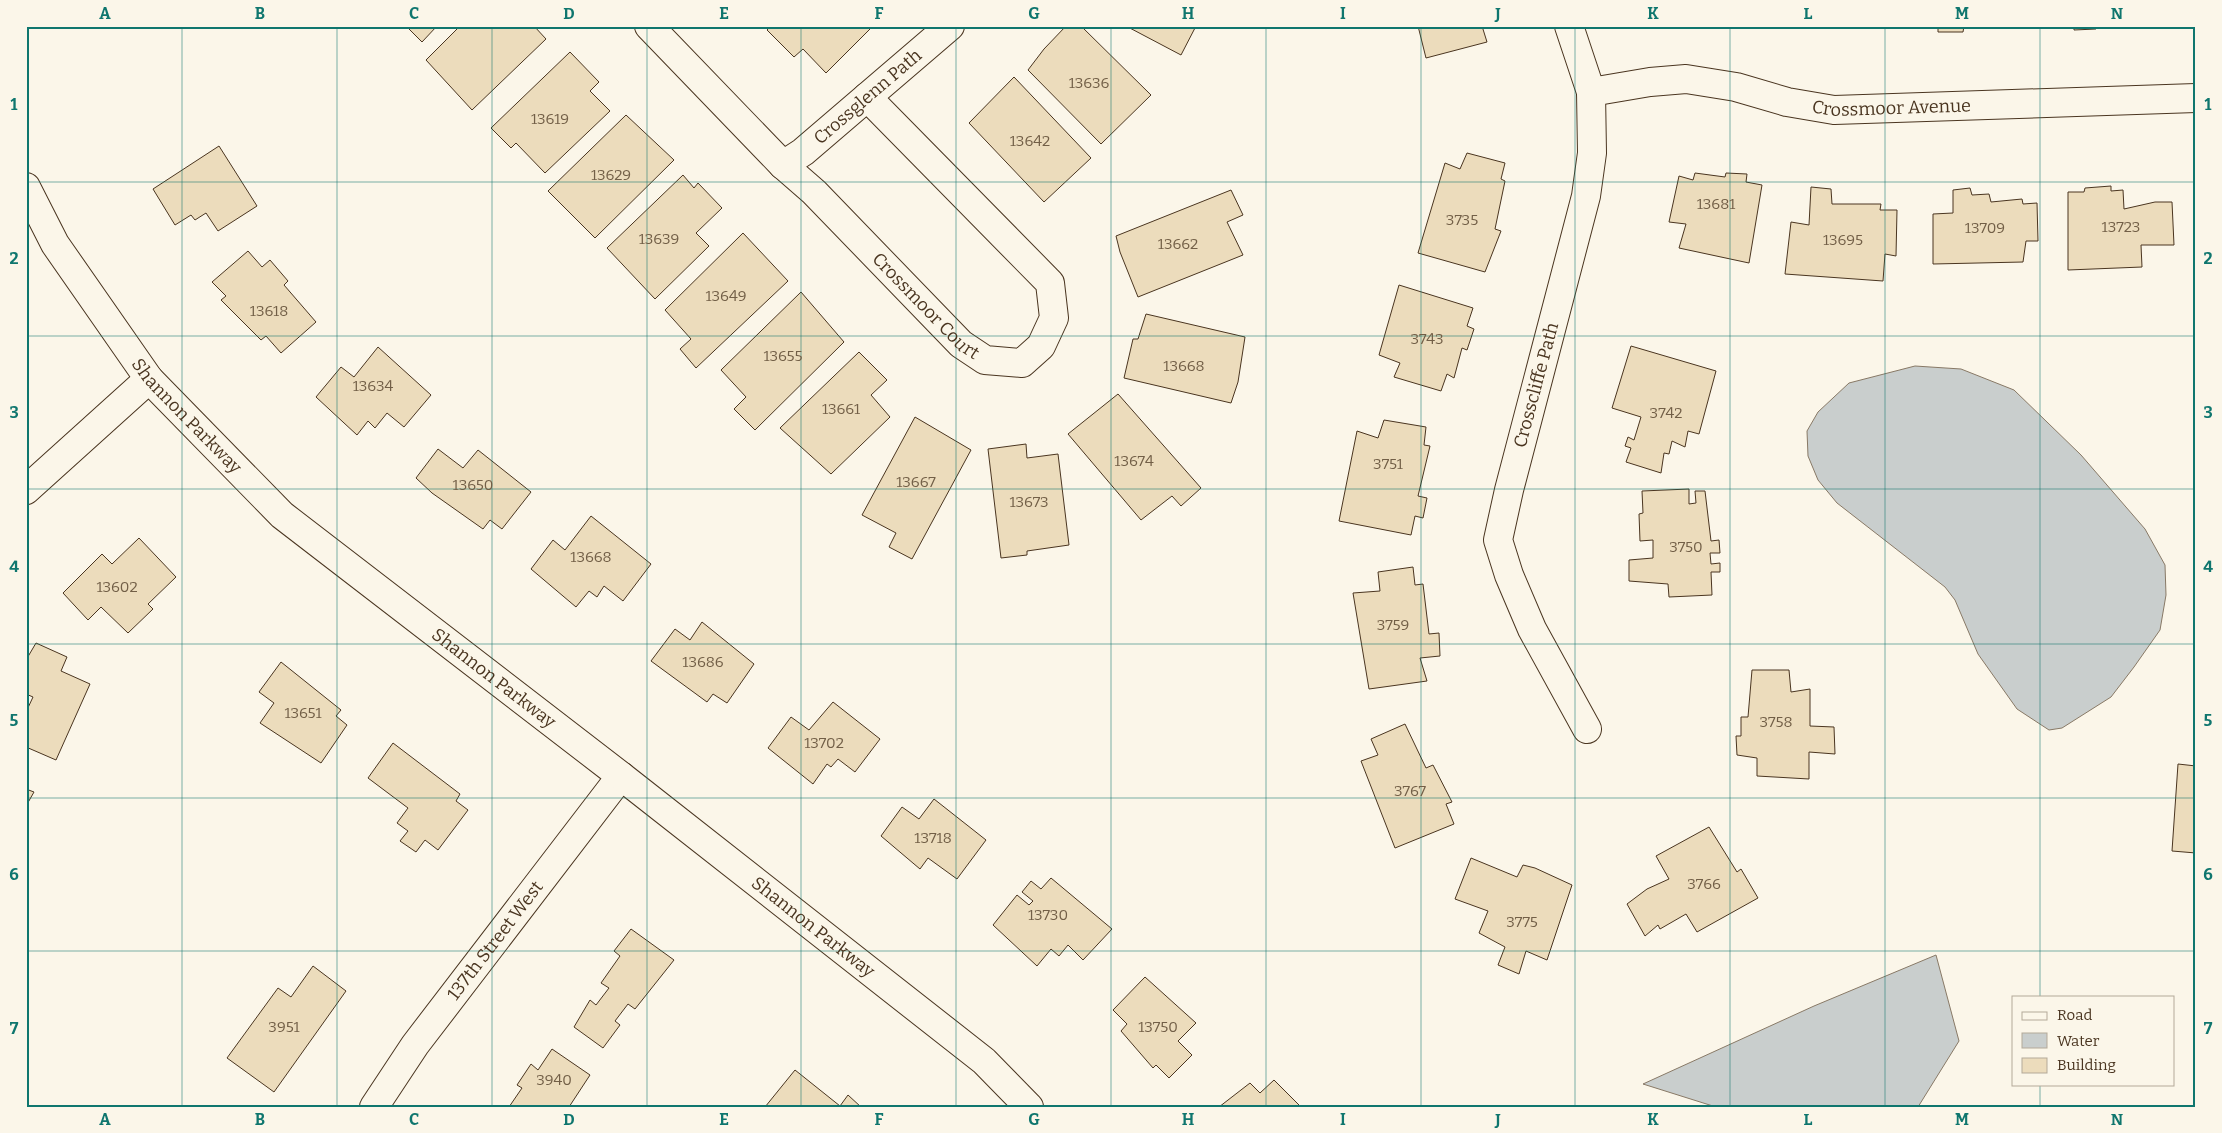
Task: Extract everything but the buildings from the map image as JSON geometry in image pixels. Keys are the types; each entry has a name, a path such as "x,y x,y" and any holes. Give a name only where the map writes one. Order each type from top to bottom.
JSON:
{"street":[{"path":"649,26 782,165"},
{"name":"Crossglenn Path","path":"782,165 803,152 950,26"},
{"name":"Crosscliffe Path","path":"1569,26 1591,92 1592,153 1586,196 1509,490 1498,540 1509,575 1532,629 1587,729"},
{"name":"Crossmoor Avenue","path":"1591,92 1650,82 1686,79 1736,87 1787,102 1843,110 2196,98"},
{"name":"Crossmoor Court","path":"782,165 814,192 961,344 985,360 1022,363 1041,346 1054,318 1050,283 867,97"},
{"name":"Shannon Parkway","path":"26,187 55,244 149,379 282,515 621,776 984,1061 1029,1107"},
{"path":"26,490 149,379"},
{"name":"137th Street West","path":"374,1107 415,1045 621,776"}],"water":[{"path":"1915,366 1961,369 2014,390 2081,455 2145,529 2165,565 2166,595 2160,630 2111,697 2062,728 2049,730 2017,709 1978,654 1955,600 1945,587 1837,503 1818,480 1808,456 1807,431 1818,412 1849,383"},
{"path":"1936,955 1959,1041 1918,1107 1716,1107 1643,1084 1814,1006"}]}
